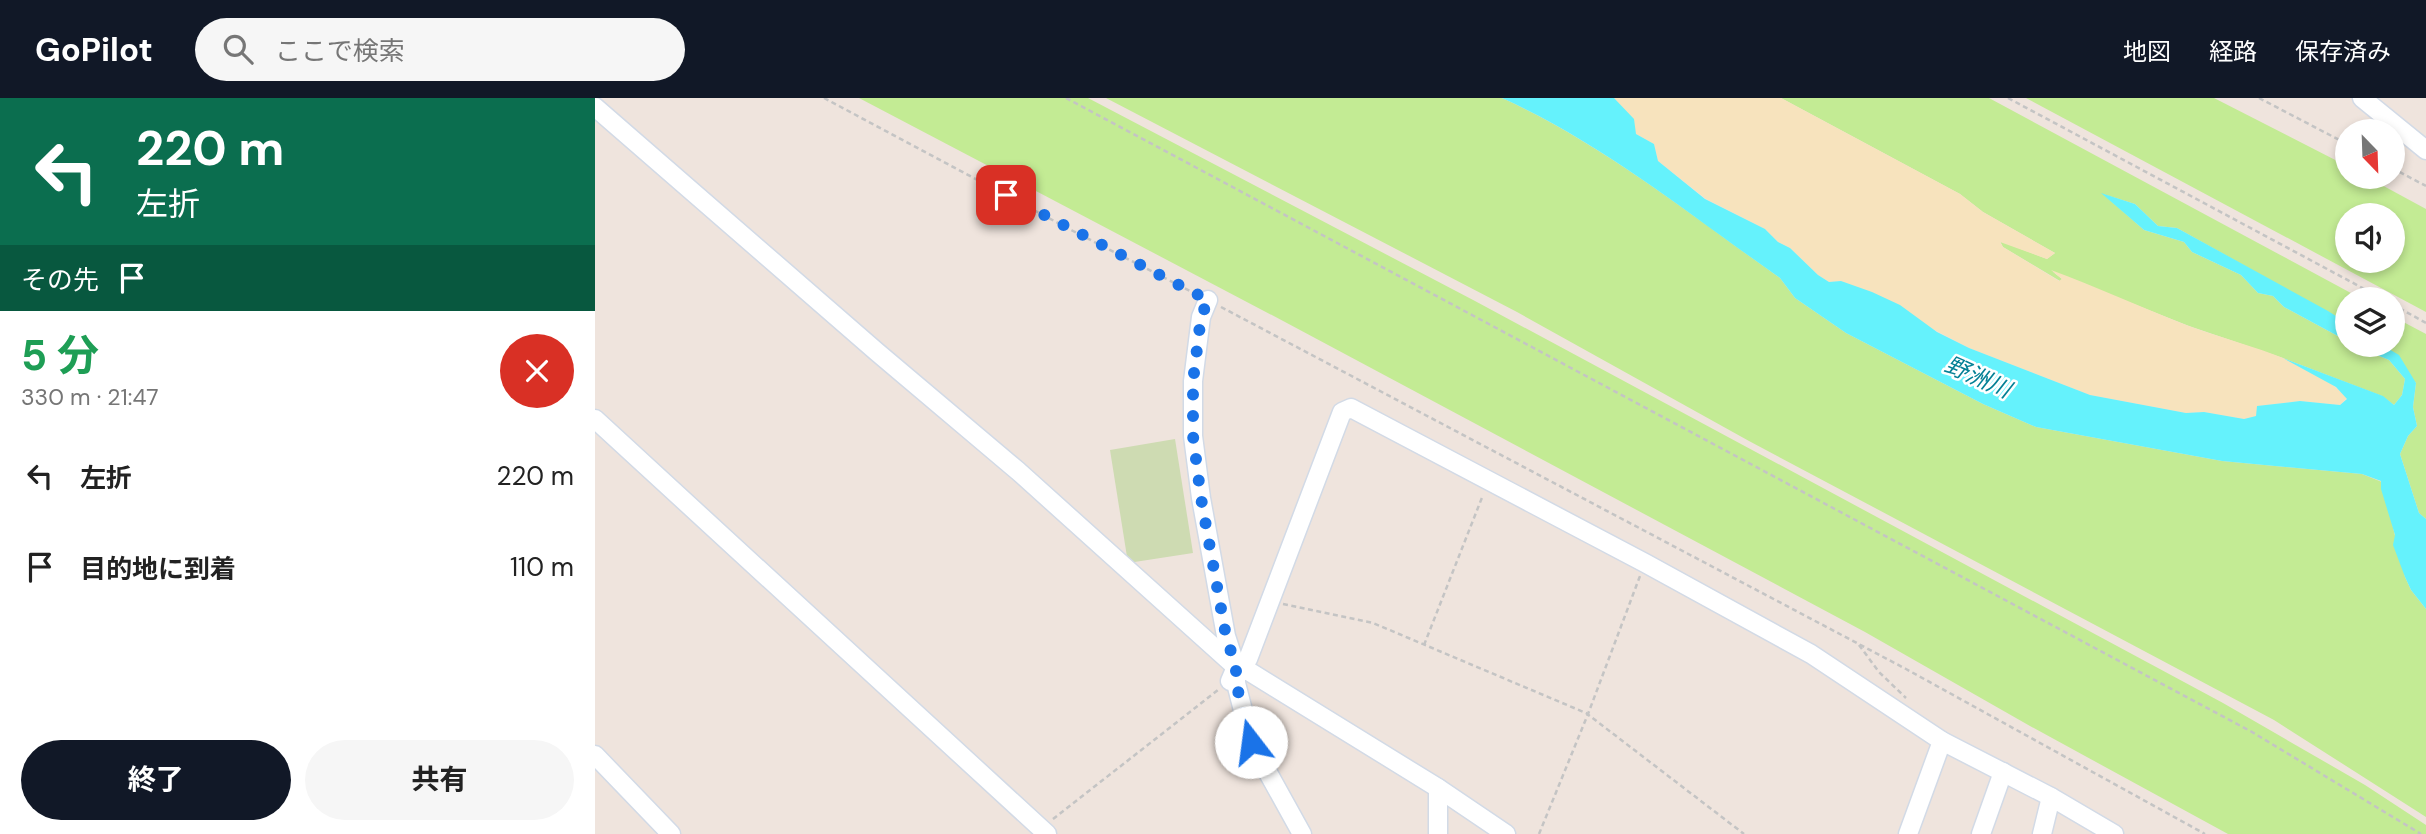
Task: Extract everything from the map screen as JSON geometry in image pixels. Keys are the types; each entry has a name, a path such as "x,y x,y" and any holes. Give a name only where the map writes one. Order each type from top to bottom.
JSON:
{"street":[{"path":"2362,98 2426,149"},
{"path":"595,107 1018,471 1233,674"},
{"path":"1208,300 1201,317 1193,381 1193,436 1201,498 1233,674 1251,742 1303,834"},
{"path":"1233,674 1248,659 1342,412 1351,408 1811,654 1942,741 2051,797 2114,834"},
{"path":"595,419 1045,831"},
{"path":"1233,674 1250,672 1439,788 1506,834"},
{"path":"1908,834 1942,741"},
{"path":"595,755 671,834"},
{"path":"1981,834 2003,772"},
{"path":"1439,788 1439,834"},
{"path":"2042,834 2051,797"}],"path":[{"path":"824,98 1857,643 2205,834"},
{"path":"1066,98 2252,732 2421,834"},
{"path":"2008,98 2361,287"},
{"path":"2259,98 2335,138"},
{"path":"2405,175 2426,186"},
{"path":"2405,311 2426,323"},
{"path":"1425,645 1489,480"},
{"path":"1539,834 1645,563"},
{"path":"1270,602 1373,623 1588,714 1744,834"},
{"path":"1857,643 1878,672 1907,698"},
{"path":"1045,831 1233,674"}],"green space":[{"path":"859,98 1088,98 1475,301 2223,703 2365,785 2426,825 2426,834 2228,834 1865,632"},
{"path":"1106,98 1502,98 1575,136 1645,181 1780,278 1795,298 1846,333 1983,404 2036,427 2222,461 2362,474 2382,482 2405,577 2411,590 2426,609 2426,817 2274,720 1749,441 1517,312"},
{"path":"1781,98 1989,98 2340,287 2335,287 2335,316 2177,228 2158,226 2135,204 2103,194 2144,230 2184,242 2192,252 2241,275 2258,293 2273,296 2284,307 2335,335 2335,357 2382,357 2389,360 2405,379 2402,395 2394,405 2382,396 2189,326 2053,272 2062,279 2060,281 2003,247 2000,241 2047,259 2055,253 1983,212 1960,194"},
{"path":"2026,98 2214,98 2335,160 2335,189 2389,189 2426,209 2426,312 2405,301 2405,287 2379,287 2353,273 2405,273 2405,203 2335,203 2335,263"},
{"path":"2405,323 2426,334 2426,519 2419,513 2400,454 2408,436 2417,426 2413,407 2416,383 2393,357 2405,357"},
{"path":"1175,439 1193,553 1128,563 1110,450"}],"sand":[{"path":"1614,98 1781,98 1960,194 1983,212 2055,253 2047,259 2000,242 2003,247 2059,281 2062,279 2051,270 2186,325 2293,362 2331,384 2347,398 2340,405 2300,401 2258,406 2256,416 2244,419 2204,412 2186,413 2090,395 1969,348 1841,281 1829,282 1765,229 1706,199 1658,161 1654,144 1636,134"}],"water":[{"name":"野洲川","path":"1502,98 1614,98 1634,119 1636,134 1654,144 1658,161 1705,199 1765,229 1829,282 1841,281 1872,292 1900,305 1937,332 1969,348 2090,395 2186,413 2204,412 2244,419 2256,416 2257,406 2300,401 2340,405 2347,399 2336,387 2283,358 2383,396 2394,405 2402,395 2405,379 2389,360 2382,357 2400,357 2416,383 2413,407 2417,426 2408,436 2400,454 2419,513 2426,519 2426,609 2411,590 2393,545 2395,535 2381,481 2362,474 2222,461 2036,427 1983,404 1846,333 1795,298 1780,278 1645,181 1539,116"},
{"path":"2101,193 2135,204 2158,226 2177,228 2328,311 2335,315 2335,335 2284,307 2273,296 2258,293 2241,275 2192,252 2184,242 2144,230"}],"route":[{"path":"1006,195 1208,300 1201,317 1193,381 1193,436 1201,498 1226,636 1236,667 1236,683 1251,742"}]}
